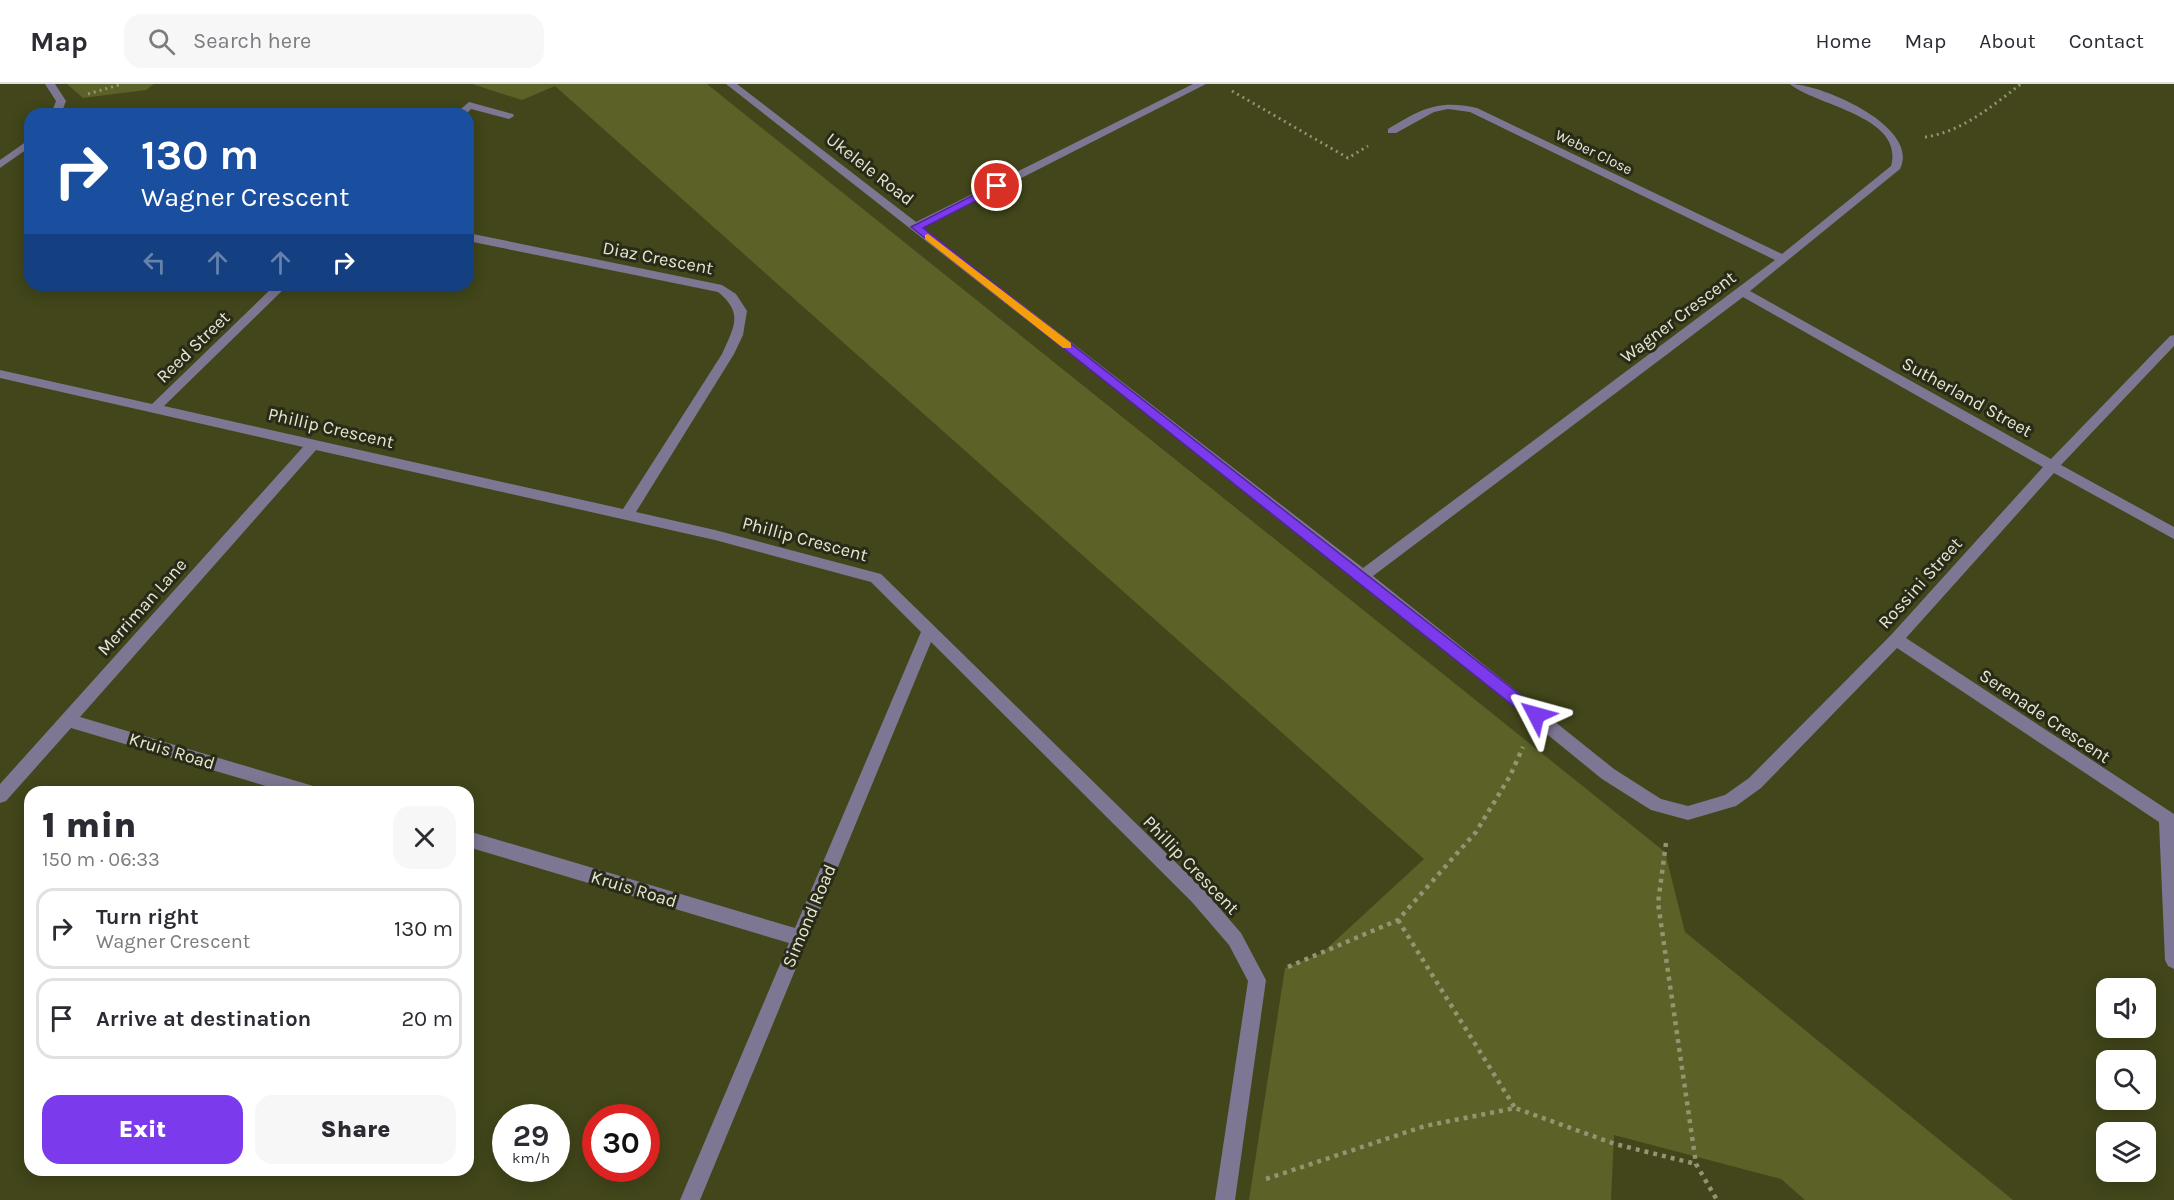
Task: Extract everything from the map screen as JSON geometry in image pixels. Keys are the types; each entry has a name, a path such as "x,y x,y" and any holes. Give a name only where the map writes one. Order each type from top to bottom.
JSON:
{"street":[{"path":"50,84 61,101 58,108"},
{"name":"Ukelele Road","path":"730,84 1362,576 1608,774 1657,805 1671,810"},
{"path":"916,227 1201,84"},
{"path":"1795,84 1863,115 1892,137"},
{"path":"466,108 469,105 509,116"},
{"name":"Weber Close","path":"1392,131 1437,106 1453,105 1473,110 1783,259"},
{"name":"Wagner Crescent","path":"1362,576 1742,292 1896,167 1899,153 1892,137"},
{"path":"0,165 24,147"},
{"name":"Diaz Crescent","path":"474,238 722,289 734,297 742,311 741,326 728,354 627,515"},
{"name":"Reed Street","path":"154,409 276,291"},
{"name":"Sutherland Street","path":"1742,292 2174,534"},
{"name":"Rossini Street","path":"1671,810 1688,813 1701,811 1730,801 1755,783 1896,639 2053,465 2174,339"},
{"name":"Phillip Crescent","path":"0,374 715,535 876,578 928,632 1197,895 1234,939 1257,980"},
{"name":"Merriman Lane","path":"0,796 313,444"},
{"name":"Simond Road","path":"690,1200 928,632"},
{"name":"Serenade Crescent","path":"1896,639 2170,821"},
{"name":"Kruis Road","path":"68,720 290,786"},
{"path":"2170,821 2174,960"},
{"name":"Kruis Road","path":"474,841 800,938"},
{"path":"1225,1196 1257,980"}],"path":[{"path":"105,89 108,84"},
{"path":"1892,137 1935,137 1960,125 2021,84"},
{"path":"1232,90 1348,158 1392,131"},
{"path":"1257,980 1398,920 1476,832 1510,776 1536,715"},
{"path":"1671,810 1658,903 1673,992 1696,1164 1717,1200"},
{"path":"1398,920 1515,1108"},
{"path":"1225,1196 1425,1126 1515,1108 1615,1144 1696,1164"}],"green space":[{"path":"67,84 154,84 146,90 83,98"},
{"path":"472,84 707,84 1665,852 1685,932 2013,1200 1805,1200 1781,1179 1614,1135 1611,1200 1249,1200 1285,968 1322,953 1424,859 555,86 522,100"}],"slow traffic":[{"path":"928,237 1067,346"}],"route":[{"path":"997,186 916,227 1536,715"}]}
